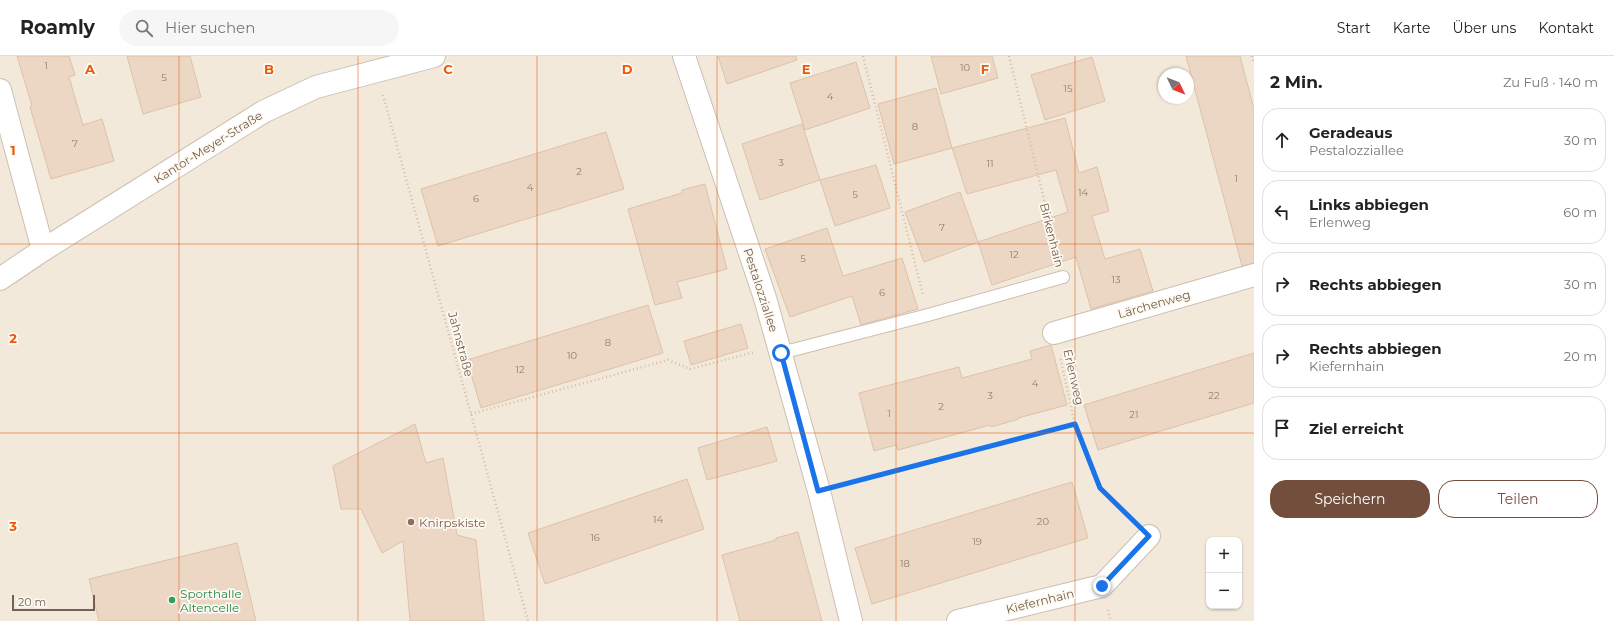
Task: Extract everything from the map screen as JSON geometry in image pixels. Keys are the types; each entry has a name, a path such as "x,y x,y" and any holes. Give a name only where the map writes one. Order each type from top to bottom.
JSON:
{"street":[{"name":"Kantor-Meyer-Straße","path":"0,279 43,250 263,112 316,87 434,56"},
{"name":"Pestalozziallee","path":"684,56 765,298 818,491 851,621"},
{"path":"0,90 43,250"},
{"name":"Lärchenweg","path":"1054,333 1254,274"},
{"name":"Kiefernhain","path":"958,621 1102,586 1149,536"}],"lane":[{"name":"Birkenhain","path":"781,353 928,315 1063,277"}],"path":[{"path":"863,56 928,315"},
{"name":"Birkenhain","path":"1009,56 1063,277"},
{"path":"1252,56 1254,64"},
{"name":"Jahnstraße","path":"377,72 528,621"},
{"name":"Erlenweg","path":"818,491 1075,424 1054,333"},
{"path":"471,414 668,360 690,369 760,350 781,353"},
{"path":"1075,424 1100,488 1149,536"}],"shaded area":[{"path":"0,56 1254,56 1254,621 0,621"}],"building":[{"path":"17,56 69,56 75,75 69,77 83,125 102,119 114,161 51,179"},
{"path":"127,56 190,56 201,97 143,114"},
{"path":"718,56 796,56 797,60 727,84"},
{"path":"931,56 992,56 998,78 941,94"},
{"path":"1186,56 1240,56 1254,109 1254,263 1242,266 1194,86 1194,68 1189,68"},
{"path":"1092,57 1105,101 1045,120 1031,75"},
{"path":"856,62 870,108 805,130 790,83"},
{"path":"936,88 952,148 894,164 878,104"},
{"path":"1065,118 1079,173 1097,167 1109,211 1092,216 1105,259 1140,249 1153,291 1091,309 1076,257 992,285 978,242 1068,212 1056,170 967,194 952,148"},
{"path":"802,124 820,180 760,200 742,144"},
{"path":"606,132 624,189 438,246 421,189"},
{"path":"876,165 890,208 835,226 820,180"},
{"path":"705,184 727,269 677,282 682,298 655,305 628,209 682,193 682,190"},
{"path":"960,192 978,242 924,262 905,212"},
{"path":"827,228 843,276 902,258 918,309 861,325 852,296 790,317 765,249"},
{"path":"648,305 663,353 481,408 467,360"},
{"path":"741,324 748,348 691,365 684,341"},
{"path":"1051,345 1067,405 991,427 990,425 898,450 896,445 874,451 859,393 959,367 962,378 1032,359 1030,351"},
{"path":"1254,353 1254,403 1098,450 1084,405"},
{"name":"Knirpskiste","path":"415,424 426,463 443,458 457,535 476,540 484,621 410,621 403,541 382,553 361,509 341,509 333,466"},
{"path":"767,427 777,461 707,480 698,448"},
{"path":"687,479 704,529 545,584 528,533"},
{"path":"1072,482 1088,538 872,604 855,548"},
{"path":"798,532 822,621 740,621 722,555 776,540 776,538"},
{"name":"Sporthalle Altencelle","path":"237,543 256,621 99,621 89,579"}],"place":[{"name":"Knirpskiste","path":"411,522"},
{"name":"Sporthalle Altencelle","path":"172,600"}],"route":[{"path":"781,353 818,491 1075,424 1100,488 1149,536 1102,586"}]}
